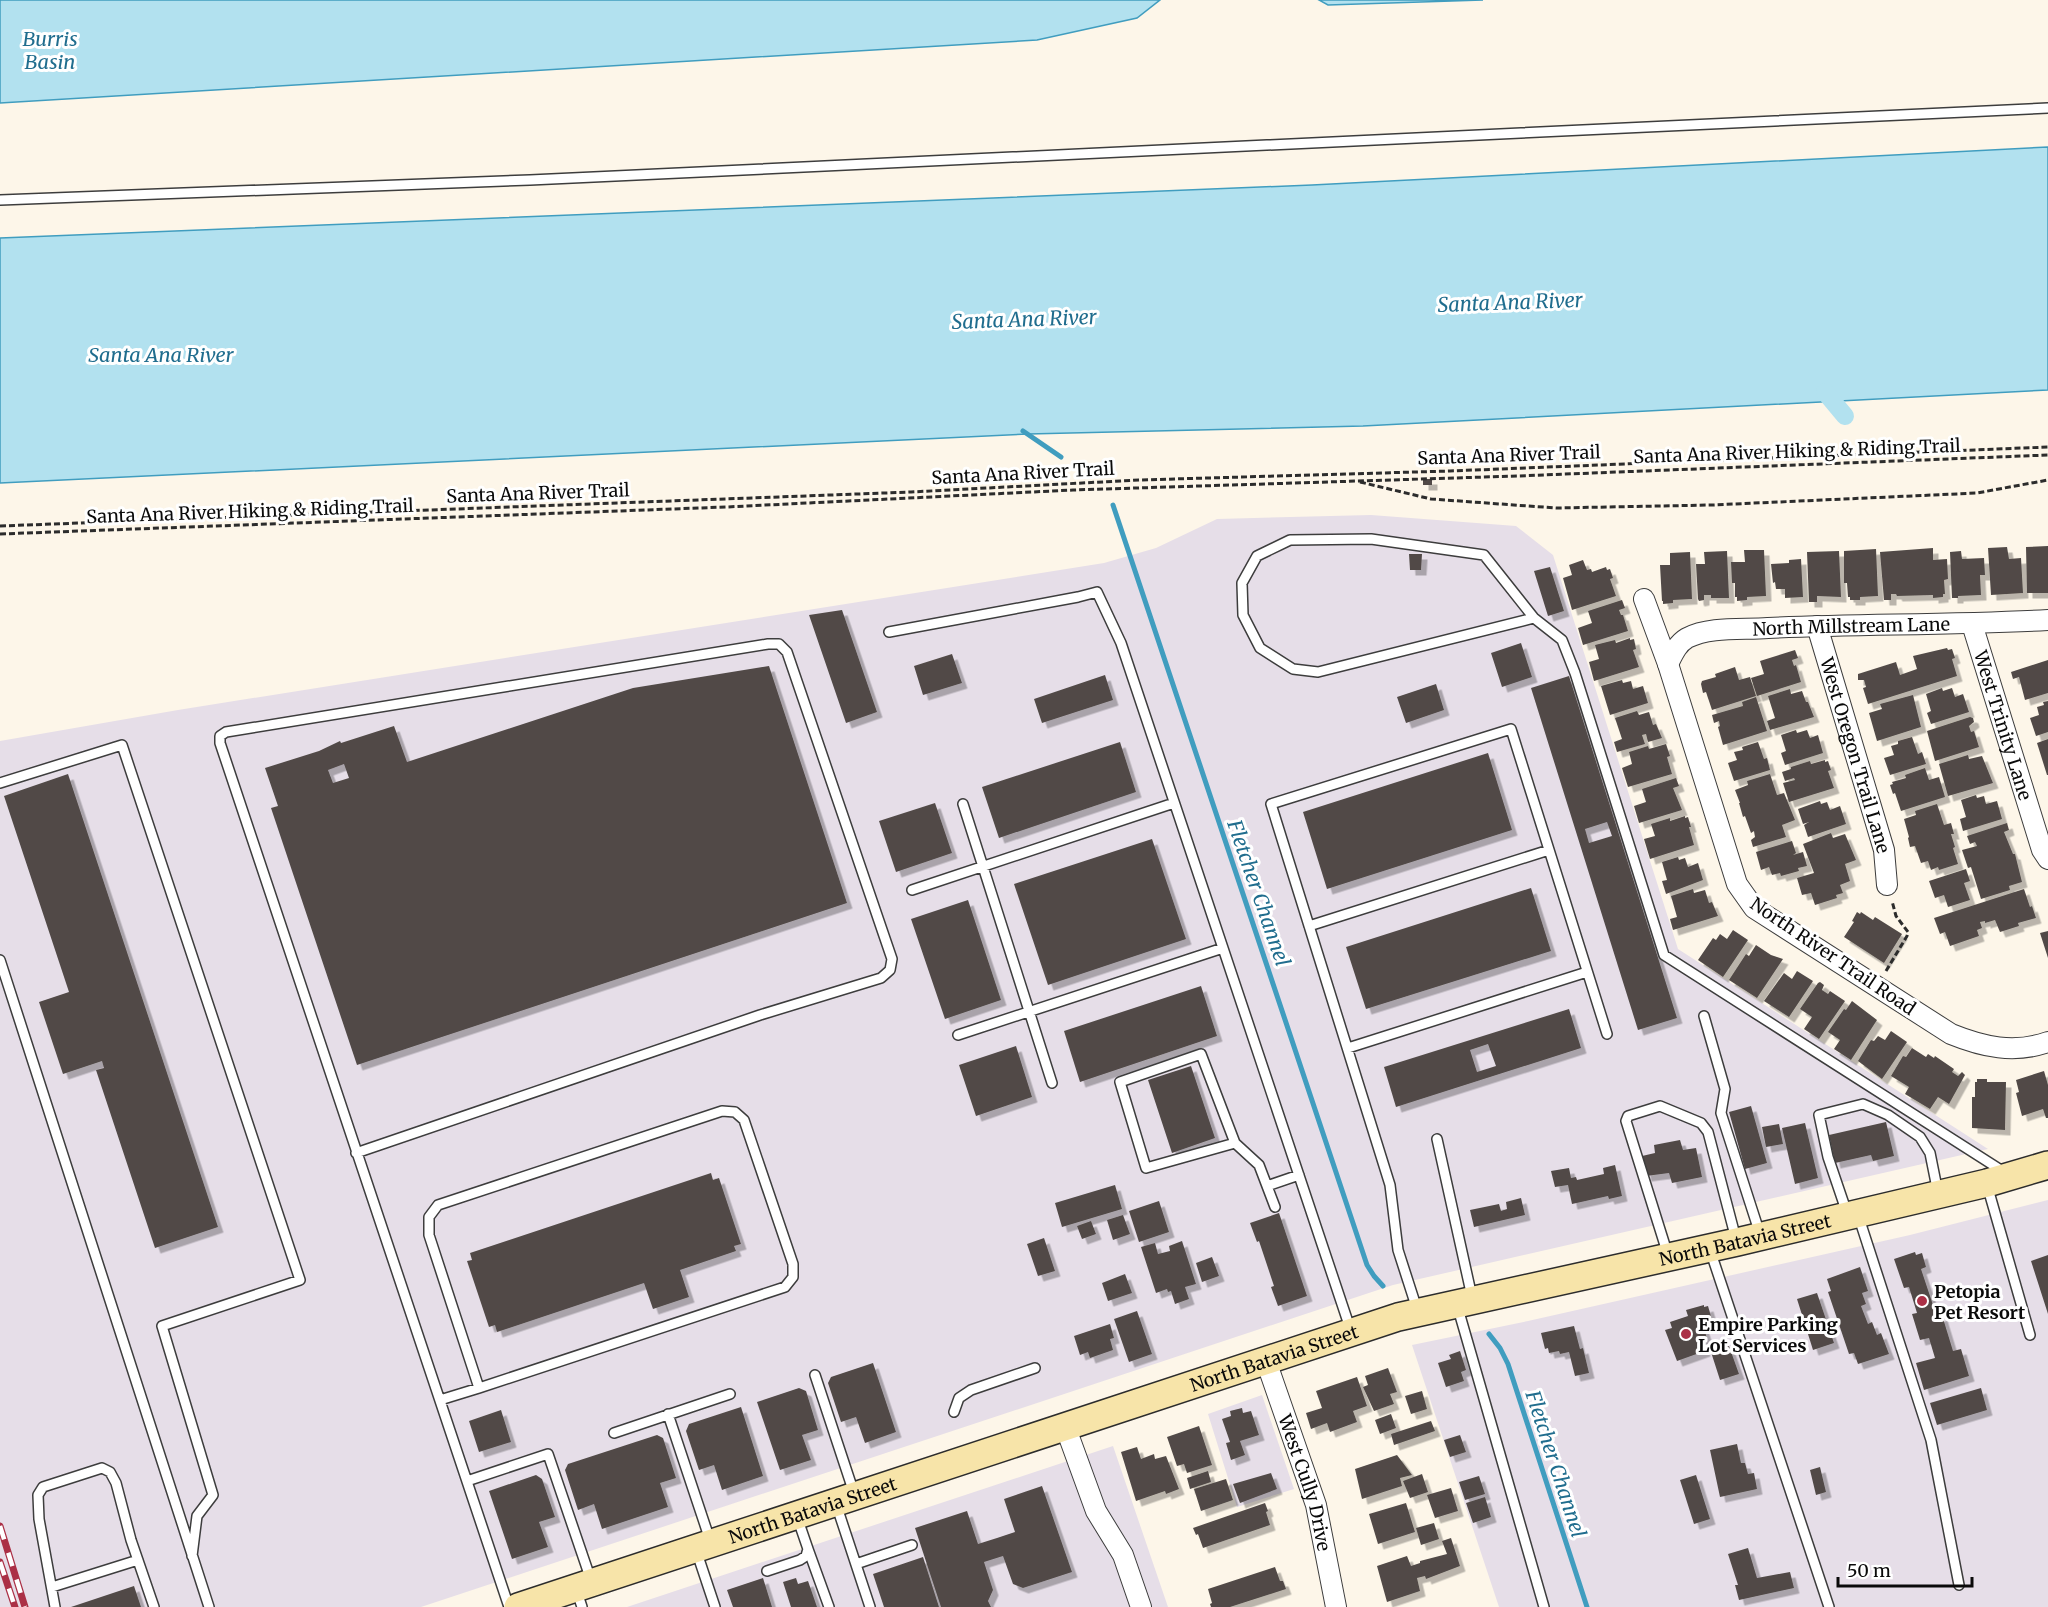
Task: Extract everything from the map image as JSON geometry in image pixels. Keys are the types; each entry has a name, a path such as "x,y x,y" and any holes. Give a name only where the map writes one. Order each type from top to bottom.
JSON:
{"main road":[{"name":"North Batavia Street","path":"518,1607 583,1593 703,1546 1418,1312 1749,1239 1999,1180 2048,1165"}],"street":[{"name":"North River Trail Road","path":"1644,599 1668,664 1737,884 1754,908 1951,1034 1976,1044 2015,1049 2048,1042"},
{"name":"North Millstream Lane","path":"1668,664 1674,650 1686,639 1707,632 1817,626 1972,624 2048,620"},
{"name":"West Trinity Lane","path":"1972,624 2042,850 2048,859"},
{"name":"West Oregon Trail Lane","path":"1817,626 1884,850 1887,885"},
{"name":"West Cully Drive","path":"1266,1361 1316,1505 1336,1607"},
{"path":"1065,1426 1096,1511 1123,1555 1141,1607"}],"lane":[{"path":"0,200 553,179 2048,108"},
{"path":"1534,618 1318,672 1293,669 1260,648 1243,615 1242,583 1257,555 1290,540 1371,539 1484,555 1534,618 1562,640 1575,673 1664,955 1999,1180 2030,1335"},
{"path":"889,632 1097,592 1121,643 1352,1333"},
{"path":"356,1153 463,1115 881,978 890,970 892,959 795,674 787,652 779,644 250,728 226,732 220,736 220,743 356,1153 509,1607"},
{"path":"1418,1312 1398,1250 1390,1185 1271,804 1511,729 1607,1034"},
{"path":"0,783 122,745 300,1280 162,1326 213,1494 197,1516 192,1556"},
{"path":"912,890 1174,803"},
{"path":"963,804 1052,1083"},
{"path":"1309,926 1549,850"},
{"path":"958,1035 1223,948"},
{"path":"0,960 209,1607"},
{"path":"1347,1048 1587,972"},
{"path":"1704,1016 1725,1089 1721,1113 1749,1239"},
{"path":"1235,1143 1146,1168 1120,1082 1201,1054 1235,1143 1259,1165 1275,1207"},
{"path":"1938,1194 1930,1153 1920,1137 1888,1115 1863,1104 1819,1114 1828,1157 1853,1214 1931,1440 1959,1585"},
{"path":"1669,1257 1626,1121 1628,1116 1660,1106 1701,1124 1708,1132 1749,1239"},
{"path":"440,1400 479,1388 785,1287 793,1277 793,1264 744,1120 735,1112 722,1111 438,1205 429,1217 429,1235 479,1388"},
{"path":"1437,1139 1464,1301 1544,1607"},
{"path":"1267,1186 1299,1175"},
{"path":"1709,1248 1829,1607"},
{"path":"954,1412 959,1398 971,1390 1035,1368"},
{"path":"815,1375 845,1499 856,1564 870,1607"},
{"path":"614,1433 730,1394"},
{"path":"668,1414 703,1546 715,1607"},
{"path":"467,1481 548,1454 583,1593"},
{"path":"55,1607 39,1519 38,1495 43,1487 102,1468 110,1472 116,1483 154,1607"},
{"path":"797,1515 829,1607"},
{"path":"856,1564 912,1545"},
{"path":"767,1571 800,1560 806,1556 808,1549"},
{"path":"51,1587 138,1560"}],"path":[{"name":"Santa Ana River Trail","path":"0,526 817,496 1139,480 1438,472 2048,447"},
{"name":"Santa Ana River Hiking & Riding Trail","path":"0,534 2048,455"},
{"path":"1355,481 1431,499 1556,508 1712,505 1977,493 2048,480"},
{"path":"1876,986 1908,932 1896,916 1887,885"}],"shaded area":[{"path":"1371,515 1516,526 1553,555 1678,949 1988,1149 1393,1285 421,1607 0,1607 0,741 178,710 1104,563 1156,548 1217,519"},
{"path":"2048,1200 2048,1607 1499,1607 1412,1345 1910,1235"},
{"path":"1262,1395 1294,1489 1237,1507 1208,1414"},
{"path":"1113,1446 1168,1607 627,1607"}],"water":[{"name":"Burris Basin","path":"0,0 1160,0 1137,18 1037,40 0,103"},
{"path":"1319,0 1483,0 1328,5"},
{"name":"Santa Ana River","path":"2048,147 2048,390 1363,426 1028,434 0,483 0,238 1312,185"}],"building":[{"path":"1423,479 1432,479 1432,485 1423,485"},
{"path":"2048,546 2048,593 2027,593 2026,547"},
{"path":"2007,547 2009,559 2021,558 2023,593 1991,595 1988,548"},
{"path":"1933,548 1933,560 1947,559 1948,579 1944,580 1945,594 1943,597 1891,594 1891,600 1884,600 1880,552"},
{"path":"1876,549 1878,596 1850,600 1847,583 1844,583 1844,551"},
{"path":"1744,550 1764,550 1766,596 1747,597 1747,600 1737,601 1735,583 1732,583 1731,562 1745,562"},
{"path":"1727,551 1729,598 1711,598 1711,595 1704,595 1704,600 1699,601 1696,564 1705,564 1704,552"},
{"path":"1839,551 1841,597 1817,596 1817,602 1809,602 1807,552"},
{"path":"1961,551 1962,559 1984,558 1985,575 1980,575 1981,595 1952,598 1950,552"},
{"path":"1690,552 1692,599 1673,600 1673,603 1663,604 1660,565 1670,565 1670,553"},
{"path":"1409,554 1422,554 1421,570 1410,570"},
{"path":"1801,559 1803,597 1785,598 1785,589 1776,589 1775,582 1773,583 1771,564 1789,563 1789,560"},
{"path":"1583,560 1587,570 1591,569 1592,572 1606,567 1607,570 1610,569 1613,578 1610,579 1616,596 1572,610 1563,578 1572,575 1569,565"},
{"path":"1550,567 1564,611 1548,616 1534,571"},
{"path":"1622,600 1625,608 1619,610 1628,631 1583,645 1578,628 1592,623 1588,611"},
{"path":"842,610 877,712 846,723 809,615"},
{"path":"1630,638 1630,640 1634,639 1636,649 1633,650 1639,667 1594,681 1589,662 1599,659 1595,645 1615,640 1616,643"},
{"path":"1521,643 1532,677 1502,687 1491,653"},
{"path":"1947,648 1952,649 1955,658 1952,659 1957,676 1868,704 1863,688 1866,687 1864,680 1858,680 1858,674 1896,662 1900,675 1917,669 1913,656"},
{"path":"1795,650 1798,658 1792,660 1794,666 1796,665 1801,682 1757,696 1751,678 1764,674 1760,661"},
{"path":"952,654 962,683 923,695 914,666"},
{"path":"2048,660 2048,693 2025,700 2019,677 2013,679 2011,672"},
{"path":"769,666 847,903 357,1065 271,808 278,806 265,768 319,751 340,741 341,743 394,726 407,762 633,688","holes":["344,764 349,778 333,783 328,770"]},
{"path":"1735,667 1739,680 1750,677 1756,696 1712,710 1706,692 1703,693 1702,681"},
{"path":"1105,675 1113,700 1042,723 1034,699"},
{"path":"1569,676 1677,1018 1638,1030 1531,688","holes":["1607,822 1612,836 1589,843 1585,829"]},
{"path":"1622,680 1623,683 1631,681 1633,689 1643,686 1648,703 1610,715 1601,686"},
{"path":"1436,684 1444,710 1406,723 1397,697"},
{"path":"1942,688 1943,691 1952,688 1955,697 1963,694 1969,712 1931,724 1927,713 1931,711 1926,694"},
{"path":"1790,689 1791,694 1802,691 1814,717 1770,730 1767,721 1775,718 1768,696"},
{"path":"1913,695 1921,727 1877,741 1869,713 1882,709 1880,704"},
{"path":"1756,697 1767,731 1723,745 1718,727 1720,726 1719,721 1714,723 1712,715 1743,706 1742,702"},
{"path":"2048,701 2048,732 2036,736 2030,718 2039,715 2037,707"},
{"path":"1637,711 1639,715 1649,712 1653,725 1656,724 1662,738 1648,742 1646,734 1642,735 1645,744 1617,752 1614,742 1622,739 1615,718"},
{"path":"1970,717 1974,722 1969,726 1971,732 1974,731 1979,747 1935,761 1927,731"},
{"path":"1796,730 1797,733 1807,730 1810,738 1818,735 1823,753 1785,765 1781,753 1786,751 1781,735"},
{"path":"1912,737 1918,754 1922,752 1926,764 1890,775 1884,758 1894,755 1891,746 1898,744 1898,741"},
{"path":"2048,739 2048,775 2047,775 2037,743"},
{"path":"1120,742 1136,792 999,838 982,787"},
{"path":"1758,742 1764,759 1767,758 1770,770 1734,781 1728,763 1737,760 1734,752"},
{"path":"1666,744 1672,774 1628,787 1622,768 1632,764 1629,752 1648,746 1649,749"},
{"path":"1488,753 1512,830 1327,889 1303,812"},
{"path":"1968,755 1969,759 1982,756 1993,783 1948,796 1939,764"},
{"path":"1825,760 1825,762 1828,761 1831,770 1828,771 1834,788 1789,802 1783,783 1795,780 1794,778 1785,781 1782,772 1810,761 1811,764"},
{"path":"1925,768 1929,780 1939,777 1945,797 1901,811 1890,785 1893,784 1892,782 1906,778 1905,775"},
{"path":"68,774 218,1227 155,1248 96,1070 104,1068 102,1061 63,1074 39,1002 69,992 4,796"},
{"path":"1770,774 1777,795 1784,793 1795,820 1782,825 1786,837 1753,847 1751,840 1755,837 1754,831 1751,833 1745,816 1743,817 1735,790 1748,785 1747,781"},
{"path":"1676,778 1679,786 1673,788 1682,810 1639,823 1634,806 1646,802 1642,789"},
{"path":"1976,795 1977,798 1984,796 1986,804 1997,801 2002,819 1963,831 1960,819 1966,817 1961,800"},
{"path":"1820,801 1821,804 1827,802 1830,810 1840,806 1846,824 1808,837 1804,825 1809,822 1803,824 1798,809"},
{"path":"935,803 952,853 896,872 879,821"},
{"path":"1937,804 1944,825 1951,823 1954,834 1951,834 1955,847 1953,848 1958,864 1931,870 1928,861 1921,863 1915,846 1910,847 1904,819 1916,815 1915,811"},
{"path":"1685,816 1685,818 1688,817 1694,845 1650,859 1644,839 1655,836 1651,824"},
{"path":"2007,823 2009,830 2004,832 2015,854 2022,882 2009,886 2010,890 1981,899 1971,867 1968,868 1962,850 1977,846 1975,842 1970,844 1967,836"},
{"path":"1831,833 1833,838 1845,834 1856,860 1845,864 1850,881 1840,885 1843,893 1836,895 1837,898 1815,905 1811,893 1802,895 1797,878 1814,873 1803,844"},
{"path":"1152,839 1186,939 1048,985 1014,884"},
{"path":"1792,841 1796,853 1793,855 1803,852 1807,866 1781,876 1780,873 1772,875 1769,867 1761,870 1756,852"},
{"path":"1678,857 1679,860 1685,858 1688,867 1698,863 1703,880 1666,894 1662,881 1667,880 1662,862"},
{"path":"1966,869 1970,881 1964,883 1970,900 1948,907 1944,895 1935,898 1929,881"},
{"path":"1531,888 1551,951 1366,1009 1346,947"},
{"path":"1693,889 1694,893 1705,890 1709,903 1712,902 1718,916 1673,930 1670,919 1677,917 1671,896"},
{"path":"2024,889 2036,918 2018,923 2019,926 2000,932 1995,920 1980,922 1982,928 1977,930 1979,936 1950,946 1945,932 1940,934 1934,918"},
{"path":"968,900 1001,1000 945,1019 911,919"},
{"path":"1857,912 1873,920 1875,917 1902,934 1884,963 1844,937 1854,922 1852,921"},
{"path":"1733,930 1748,940 1723,977 1698,960 1713,938 1716,940 1720,934 1727,939"},
{"path":"2048,931 2048,958 2040,933"},
{"path":"1756,945 1771,955 1783,959 1757,998 1729,980 1746,954 1749,956"},
{"path":"1797,971 1813,981 1789,1017 1764,1001 1784,973 1792,979"},
{"path":"1820,982 1824,985 1822,990 1828,994 1830,991 1845,1001 1819,1039 1804,1029 1812,1017 1800,1009"},
{"path":"1201,986 1217,1036 1080,1082 1064,1031"},
{"path":"1852,1001 1877,1020 1851,1060 1834,1049 1840,1040 1828,1032"},
{"path":"1569,1009 1581,1048 1396,1107 1384,1067","holes":["1488,1044 1496,1066 1477,1072 1470,1050"]},
{"path":"1891,1031 1907,1042 1882,1079 1858,1061 1871,1040 1874,1041 1878,1036 1885,1040"},
{"path":"1016,1046 1032,1097 976,1116 959,1065"},
{"path":"1912,1048 1926,1057 1928,1054 1934,1058 1935,1056 1954,1069 1952,1072 1958,1076 1962,1072 1965,1075 1949,1104 1938,1097 1930,1109 1905,1094 1909,1087 1891,1076 1903,1056 1906,1057"},
{"path":"1191,1066 1215,1138 1172,1153 1148,1080"},
{"path":"2044,1071 2048,1085 2048,1118 2043,1109 2022,1116 2016,1093 2019,1092 2016,1080"},
{"path":"1977,1079 1987,1079 1987,1082 2006,1082 2005,1130 1972,1128 1972,1097 1975,1097"},
{"path":"1751,1106 1767,1163 1745,1169 1729,1112"},
{"path":"1886,1122 1894,1156 1873,1161 1871,1155 1835,1163 1829,1135"},
{"path":"1805,1123 1818,1178 1795,1184 1782,1128"},
{"path":"1779,1124 1783,1144 1766,1147 1762,1127"},
{"path":"1680,1140 1683,1150 1696,1148 1702,1177 1672,1183 1669,1173 1646,1176 1642,1156 1655,1153 1654,1145"},
{"path":"1615,1165 1622,1196 1609,1199 1608,1196 1572,1204 1568,1185 1555,1187 1551,1171 1569,1168 1571,1178 1576,1177 1577,1180 1604,1174 1603,1168"},
{"path":"711,1173 713,1180 719,1178 741,1244 734,1246 736,1251 680,1270 689,1297 653,1309 644,1283 497,1332 495,1325 489,1327 467,1261 472,1260 470,1253"},
{"path":"1115,1185 1122,1209 1062,1227 1055,1203"},
{"path":"1521,1198 1525,1215 1474,1227 1470,1210 1499,1204 1501,1211 1507,1209 1506,1202"},
{"path":"1159,1201 1169,1232 1139,1242 1129,1211"},
{"path":"1279,1213 1307,1296 1278,1306 1259,1241 1257,1242 1250,1223"},
{"path":"1123,1215 1130,1234 1113,1240 1107,1220"},
{"path":"1091,1221 1096,1234 1082,1239 1077,1226"},
{"path":"1044,1238 1055,1271 1038,1276 1027,1244"},
{"path":"1182,1241 1196,1284 1185,1287 1189,1299 1175,1304 1171,1291 1168,1292 1167,1289 1156,1293 1141,1247 1155,1243 1158,1254 1170,1251 1169,1246"},
{"path":"1915,1252 1916,1255 1922,1253 1926,1267 1921,1269 1937,1317 1942,1315 1953,1351 1961,1349 1969,1376 1924,1390 1916,1363 1935,1358 1929,1338 1920,1340 1912,1314 1917,1313 1909,1287 1904,1288 1894,1259"},
{"path":"2048,1255 2048,1314 2031,1261"},
{"path":"1212,1257 1219,1276 1202,1282 1196,1263"},
{"path":"1860,1267 1868,1291 1862,1293 1866,1304 1861,1306 1868,1324 1872,1322 1877,1335 1881,1333 1889,1354 1858,1364 1854,1353 1849,1354 1828,1292 1831,1291 1827,1279"},
{"path":"1125,1274 1132,1293 1108,1301 1102,1283"},
{"path":"1817,1293 1834,1343 1813,1350 1797,1299"},
{"name":"Empire Parking Lot Services","path":"1704,1305 1704,1307 1708,1306 1712,1320 1702,1323 1707,1338 1701,1340 1705,1351 1677,1361 1665,1330 1672,1328 1670,1322 1688,1316 1686,1310"},
{"path":"1137,1311 1152,1354 1129,1362 1114,1319"},
{"path":"1110,1324 1114,1338 1110,1339 1113,1350 1090,1358 1088,1352 1080,1355 1074,1336"},
{"path":"1574,1326 1580,1349 1583,1348 1589,1373 1575,1376 1569,1352 1549,1353 1548,1348 1545,1349 1541,1333"},
{"path":"1729,1346 1739,1374 1720,1380 1711,1352"},
{"path":"1460,1351 1466,1370 1461,1372 1464,1381 1446,1387 1438,1363 1451,1359 1449,1355"},
{"path":"873,1363 896,1432 865,1443 856,1417 841,1422 828,1383 831,1377"},
{"path":"1388,1368 1397,1392 1390,1394 1394,1404 1374,1411 1363,1387 1368,1385 1365,1376"},
{"path":"1357,1377 1367,1406 1353,1411 1357,1422 1330,1432 1327,1423 1311,1429 1306,1413 1322,1408 1316,1391"},
{"path":"799,1388 806,1391 818,1430 802,1435 811,1460 780,1470 757,1402"},
{"path":"1981,1388 1987,1410 1937,1425 1930,1403"},
{"path":"1422,1391 1427,1409 1411,1414 1405,1396"},
{"path":"741,1407 763,1476 722,1490 714,1465 699,1470 686,1431 689,1424"},
{"path":"1242,1408 1243,1413 1251,1411 1259,1435 1240,1441 1245,1455 1231,1460 1226,1443 1230,1442 1222,1419 1231,1416 1230,1411"},
{"path":"501,1410 511,1442 479,1452 469,1421"},
{"path":"1391,1414 1396,1428 1380,1434 1375,1420"},
{"path":"1431,1421 1435,1431 1394,1445 1391,1434"},
{"path":"1199,1426 1212,1465 1187,1473 1184,1464 1177,1466 1167,1437"},
{"path":"657,1435 663,1438 676,1478 660,1483 668,1507 602,1529 594,1504 578,1510 565,1470 568,1464"},
{"path":"1460,1435 1466,1452 1450,1457 1444,1440"},
{"path":"1737,1444 1741,1463 1745,1463 1748,1474 1754,1473 1757,1489 1720,1497 1710,1450"},
{"path":"1137,1447 1141,1459 1154,1454 1155,1459 1166,1456 1179,1489 1166,1494 1165,1491 1136,1501 1121,1452"},
{"path":"1397,1455 1412,1475 1400,1478 1402,1486 1362,1499 1355,1469"},
{"path":"1820,1467 1826,1492 1816,1495 1810,1470"},
{"path":"1208,1471 1211,1482 1190,1489 1187,1478"},
{"path":"1271,1473 1277,1489 1240,1503 1233,1484"},
{"path":"1422,1474 1428,1492 1410,1498 1403,1481"},
{"path":"536,1475 542,1479 555,1517 539,1522 548,1547 512,1559 489,1491"},
{"path":"1696,1475 1710,1519 1694,1524 1680,1480"},
{"path":"1479,1476 1485,1494 1465,1500 1459,1482"},
{"path":"1226,1479 1233,1500 1201,1511 1194,1489"},
{"path":"1042,1486 1072,1572 1023,1588 1013,1584 1003,1556 984,1562 993,1590 988,1601 991,1607 941,1607 915,1528 967,1511 978,1544 997,1538 1015,1532 1004,1499"},
{"path":"1451,1488 1458,1511 1435,1518 1427,1495"},
{"path":"1485,1497 1491,1517 1473,1523 1466,1503"},
{"path":"1265,1503 1270,1525 1203,1548 1193,1528"},
{"path":"1406,1503 1415,1532 1378,1544 1369,1514"},
{"path":"1434,1523 1439,1539 1421,1545 1416,1528"},
{"path":"1451,1538 1460,1566 1426,1579 1425,1576 1417,1578 1420,1591 1387,1602 1377,1566 1407,1556 1411,1566 1420,1561 1447,1554 1442,1541"},
{"path":"1748,1548 1757,1578 1790,1572 1794,1588 1739,1600 1735,1585 1738,1585 1728,1554"},
{"path":"923,1557 939,1607 884,1607 873,1574"},
{"path":"1275,1567 1286,1589 1230,1607 1211,1607 1208,1589"},
{"path":"763,1578 772,1607 733,1607 727,1590"},
{"path":"796,1578 798,1584 808,1581 817,1607 791,1607 783,1582"},
{"path":"134,1586 141,1607 71,1607"}],"waterway":[{"path":"1825,392 1845,416"},
{"path":"1023,431 1061,457"},
{"name":"Fletcher Channel","path":"1113,505 1367,1265 1383,1286"},
{"name":"Fletcher Channel","path":"1489,1334 1500,1348 1508,1364 1587,1607"}],"railway":[{"path":"0,1526 25,1607"},
{"path":"0,1562 15,1607"}],"place":[{"name":"Petopia Pet Resort","path":"1922,1301"},
{"name":"Empire Parking Lot Services","path":"1686,1334"}]}
